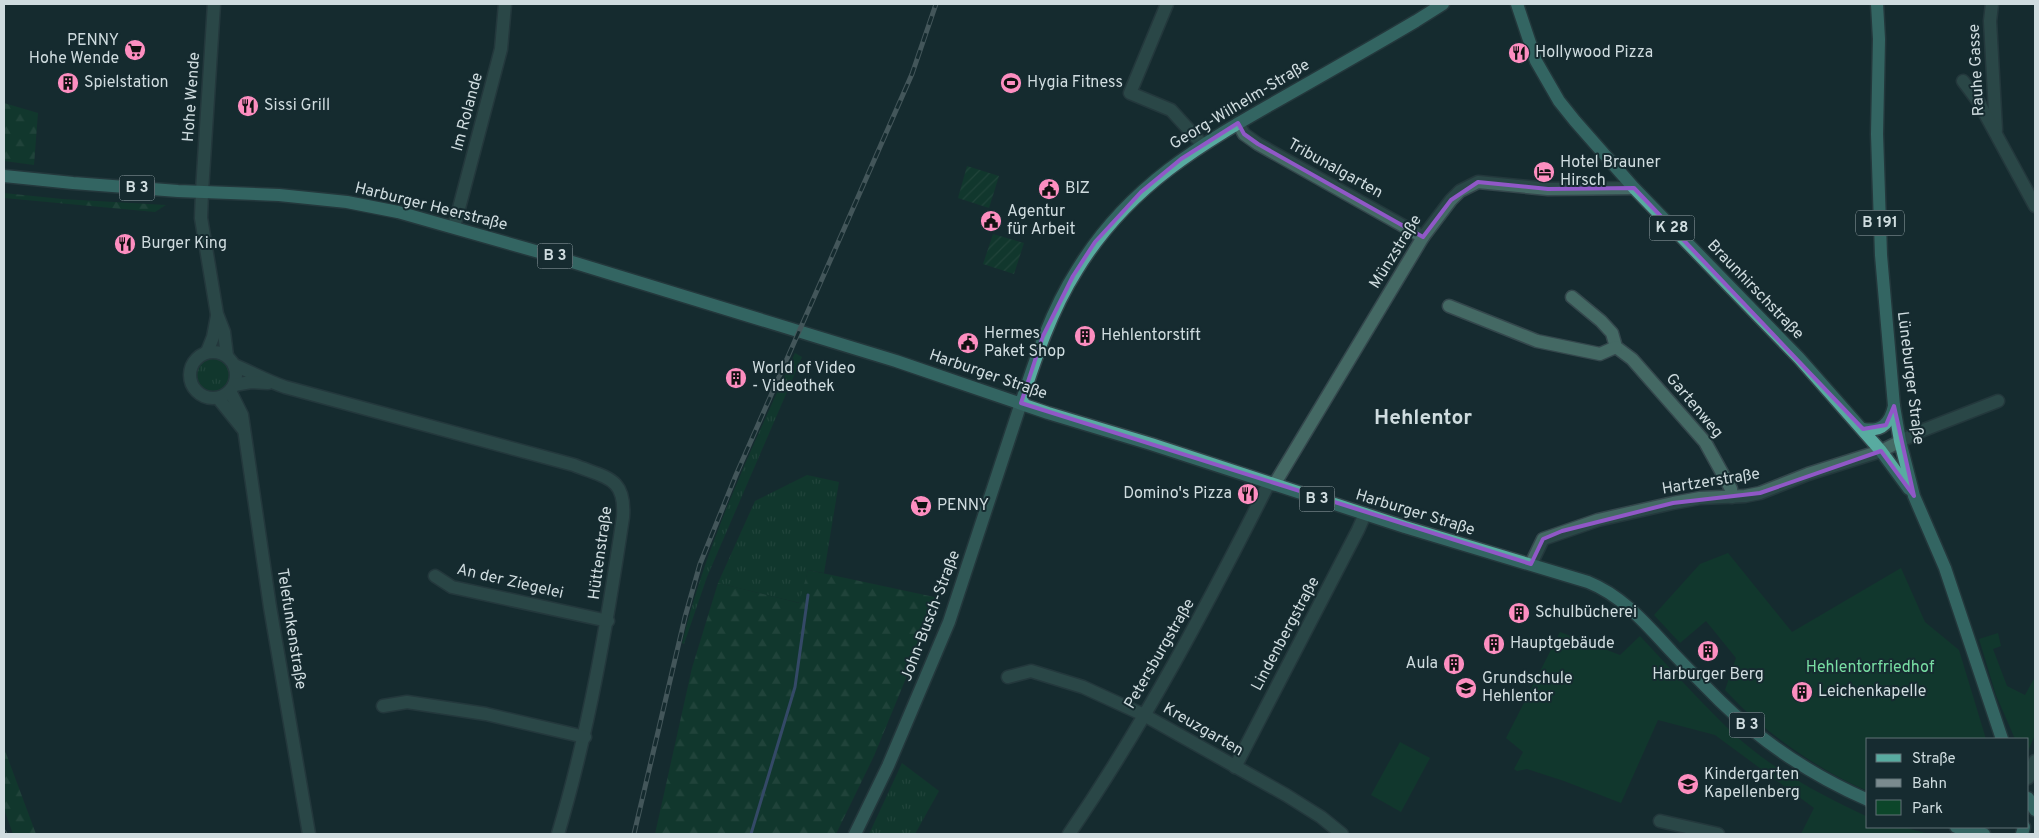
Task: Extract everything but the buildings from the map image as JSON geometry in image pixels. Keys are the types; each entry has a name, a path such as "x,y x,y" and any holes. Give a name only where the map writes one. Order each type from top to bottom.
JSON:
{"main road":[{"name":"Georg-Wilhelm-Straße","path":"1022,402 1048,327 1064,292 1095,242 1122,210 1141,192 1160,175 1202,144 1443,4"},
{"name":"Braunhirschstraße","path":"1517,4 1536,61 1552,89 1575,121 1634,188 1799,358 1863,429 1914,496"},
{"name":"Lüneburger Straße","path":"1877,4 1879,39 1877,134 1881,256 1894,406 1900,441 1914,496 1945,568 2002,738"},
{"name":"Harburger Heerstraße","path":"4,176 202,192 279,195 347,202 454,227 808,334"},
{"name":"Harburger Straße","path":"808,334 1365,514 1588,582 1619,598 1722,702 1767,742 1819,776 1866,799"},
{"name":"John-Busch-Straße","path":"855,834 888,766 949,622 1022,402"},
{"path":"1863,429 1878,429 1886,425 1892,417 1894,406"},
{"path":"1960,828 1984,834"}],"street":[{"name":"Hohe Wende","path":"202,192 214,4"},
{"name":"Im Rolande","path":"454,227 501,49 505,4"},
{"path":"1167,4 1130,93 1171,110 1202,144"},
{"name":"Rauhe Gasse","path":"1992,4 1990,21 1996,135"},
{"name":"Rauhe Gasse","path":"1963,81 1978,101 2035,206"},
{"name":"Tribunalgarten","path":"1238,123 1244,134 1258,144 1423,237"},
{"name":"Münzstraße","path":"1271,484 1423,237 1450,200 1460,191 1478,182 1548,189 1634,188"},
{"name":"Telefunkenstraße","path":"202,192 201,218 217,314 224,332 236,378 232,388 242,415 270,607 310,834"},
{"name":"Gartenweg","path":"1572,297 1601,321 1612,334 1616,347 1632,359 1705,442 1731,489 1732,496"},
{"path":"1449,306 1537,341 1600,354 1616,347"},
{"name":"Telefunkenstraße","path":"217,314 213,337 207,352 195,359 191,365 190,379 194,389 202,395 218,398 243,429"},
{"path":"207,352 214,351 271,383"},
{"path":"218,398 232,388 251,382 271,383"},
{"name":"Hüttenstraße","path":"271,383 574,465 617,484 622,492 624,502 608,621 585,737 558,834"},
{"name":"Hartzerstraße","path":"1531,564 1543,539 1562,531 1616,515 1673,503 1700,498 1760,493 1816,471 1881,451 1943,421 1998,401"},
{"name":"Petersburgstraße","path":"1069,834 1108,776 1144,715 1202,614 1271,484"},
{"name":"Lindenbergstraße","path":"1235,767 1365,514"},
{"name":"An der Ziegelei","path":"435,576 452,587 608,621"},
{"name":"Kreuzgarten","path":"1008,677 1031,671 1083,687 1144,715 1286,795 1321,817 1342,834"},
{"path":"383,706 407,702 486,714 585,737"},
{"path":"2029,776 2035,761"},
{"path":"1660,821 1695,831 1718,834"}],"highlighted area":[{"path":"1238,123 1244,134 1258,144 1423,237 1451,200 1478,182 1548,189 1634,188 1863,429 1886,425 1894,406 1914,496 1881,451 1760,493 1673,503 1562,531 1543,539 1531,564 1021,403 1043,336 1073,276 1095,242 1141,192 1181,159"}],"green space":[{"path":"4,103 38,113 34,165 4,161"},
{"path":"967,166 999,176 989,208 958,198"},
{"path":"4,193 62,199 166,205 155,212 4,198"},
{"path":"993,234 1024,243 1014,274 983,264"},
{"path":"795,353 802,357 707,577 684,644 682,643 692,605 717,531"},
{"path":"213,359 224,364 229,375 224,386 213,391 202,386 197,375 202,364"},
{"path":"807,475 839,482 824,573 808,570 800,603 718,583 755,501"},
{"name":"Hehlentorfriedhof","path":"1728,553 1792,632 1901,568 1925,622 1959,650 1986,738 1866,738 1866,790 1809,760 1752,717 1725,690 1736,658 1706,621 1680,643 1654,615 1700,564"},
{"path":"808,570 939,598 874,756 836,834 655,834 692,668 718,583 799,603"},
{"path":"1560,632 1620,655 1640,636 1735,735 1781,771 1815,791 1866,816 1866,828 1907,828 1929,834 1801,834 1814,808 1715,735 1658,720 1621,803 1527,769 1517,771 1514,769 1523,752 1506,738"},
{"path":"1998,633 2001,646 1993,649 2007,686 2025,695 2035,677 2035,735 2029,749 2029,738 2015,738 1996,695 1979,639"},
{"path":"1400,742 1430,758 1401,812 1371,795"},
{"path":"4,748 36,834 13,834 4,809"},
{"path":"902,763 939,791 915,834 869,834"}],"waterway":[{"path":"751,834 795,687 808,595"}],"railway":[{"path":"634,834 685,617 700,564 736,475 912,74 936,4"}],"place":[{"name":"PENNY Hohe Wende","path":"135,50"},
{"name":"Hollywood Pizza","path":"1519,53"},
{"name":"Spielstation","path":"68,83"},
{"name":"Hygia Fitness","path":"1011,83"},
{"name":"Sissi Grill","path":"248,106"},
{"name":"Hotel Brauner Hirsch","path":"1544,172"},
{"name":"BIZ","path":"1049,189"},
{"name":"Agentur für Arbeit","path":"991,221"},
{"name":"Burger King","path":"125,244"},
{"name":"Hehlentorstift","path":"1085,336"},
{"name":"Hermes Paket Shop","path":"968,343"},
{"name":"World of Video - Videothek","path":"736,378"},
{"name":"Domino's Pizza","path":"1248,494"},
{"name":"PENNY","path":"921,506"},
{"name":"Schulbücherei","path":"1519,613"},
{"name":"Hauptgebäude","path":"1494,644"},
{"name":"Harburger Berg","path":"1708,651"},
{"name":"Aula","path":"1454,664"},
{"name":"Grundschule Hehlentor","path":"1466,688"},
{"name":"Leichenkapelle","path":"1802,692"},
{"name":"Kindergarten Kapellenberg","path":"1688,784"}],"district":[{"name":"Hehlentor","path":"1423,418"}]}
